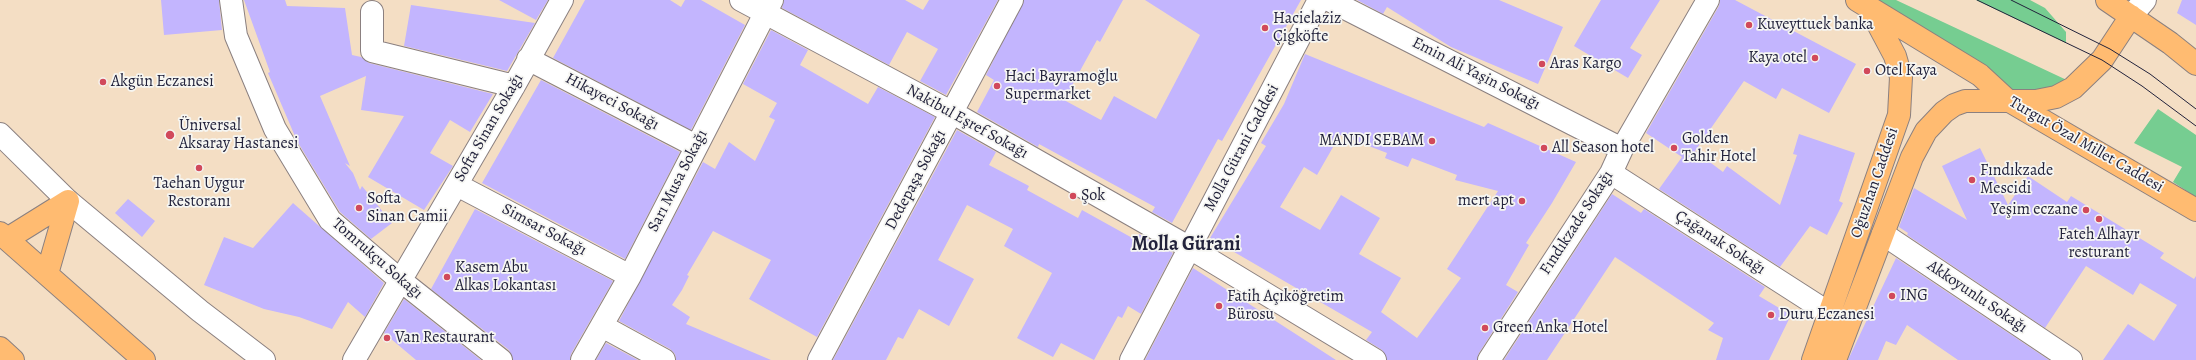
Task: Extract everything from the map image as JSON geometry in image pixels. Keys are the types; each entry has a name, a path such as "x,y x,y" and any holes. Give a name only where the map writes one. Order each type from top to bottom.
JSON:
{"main road":[{"path":"2108,0 2196,64"},
{"name":"Oğuzhan Caddesi","path":"1813,360 1899,116 1901,77 1895,56 1863,4"},
{"name":"Turgut Özal Millet Caddesi","path":"1863,4 1980,75 2006,100 2196,210"},
{"name":"Oğuzhan Caddesi","path":"1835,360 1912,157 1926,131 1944,112 1954,105 1965,101 2036,101 2056,98 2073,88 2088,75 2110,49 2132,16"},
{"path":"68,201 3,236 144,360"},
{"path":"47,274 68,201"},
{"path":"0,348 13,360"}],"street":[{"name":"Tomrukçu Sokağı","path":"231,0 236,36 275,129 330,220 400,280 501,360"},
{"name":"Softa Sinan Sokağı","path":"354,360 514,86 528,58 562,0"},
{"name":"Nakibul Eşref Sokağı","path":"741,0 769,6 1190,248 1375,360"},
{"name":"Dedepaşa Sokağı","path":"819,360 953,113 1012,0"},
{"name":"Molla Gürani Caddesi","path":"1131,360 1319,0"},
{"name":"Emin Ali Yaşin Sokağı","path":"1329,0 1622,149"},
{"name":"Fındıkzade Sokağı","path":"1489,360 1611,173 1622,149 1708,0"},
{"path":"2132,16 2146,0"},
{"name":"Sarı Musa Sokağı","path":"582,360 630,276 769,6"},
{"path":"372,12 372,51 514,86"},
{"name":"Hikayeci Sokağı","path":"528,58 696,146"},
{"path":"0,134 68,201 200,311 264,360"},
{"name":"Çağanak Sokağı","path":"1611,173 1829,313"},
{"name":"Simsar Sokağı","path":"457,184 630,276"},
{"name":"Akkoyunlu Sokağı","path":"1883,234 2071,360"},
{"path":"602,326 664,360"}],"green space":[{"path":"1854,0 1896,0 2071,82 2034,102"},
{"path":"1976,0 2030,0 2045,8 2066,32 2066,43"},
{"path":"2158,109 2196,135 2196,197 2173,182 2182,167 2134,143"}],"building":[{"path":"161,0 219,0 222,30 164,35"},
{"path":"244,0 285,0 287,6 345,8 352,55 361,57 369,63 493,94 470,132 450,120 430,153 453,166 424,210 368,177 404,116 361,110 366,76 320,96 350,166 345,163 353,173 360,190 362,186 392,223 371,239 340,212 297,141 268,73 270,72"},
{"path":"499,0 548,0 536,20"},
{"path":"585,0 670,0 681,7 685,0 701,0 745,25 691,130 553,58"},
{"path":"784,0 905,0 923,10 929,0 998,0 946,95 920,81 938,49 907,32 889,65 782,8"},
{"path":"1024,0 1123,0 1100,42 1097,40 1064,100 1101,120 1114,96 1156,119 1200,35 1145,0 1301,0 1222,141 1218,139 1172,223 1152,212 1155,207 1039,144 1038,147 977,112 994,80 986,75"},
{"path":"1357,0 1499,0 1563,27 1538,84 1451,47 1387,7 1383,14"},
{"path":"1601,0 1660,0 1630,48 1642,55 1628,78 1574,46"},
{"path":"1720,0 1735,0 1856,64 1829,113 1782,88 1776,99 1744,81 1695,151 1723,172 1727,166 1780,205 1797,155 1793,154 1799,134 1855,153 1839,201 1843,203 1827,235 1810,226 1780,267 1659,189 1682,157 1646,133 1719,6"},
{"path":"2182,0 2196,0 2196,25 2177,13"},
{"path":"411,5 535,23 507,71 404,46"},
{"path":"771,30 808,50 800,65 868,104 878,87 935,117 817,337 749,299 771,260 713,231 687,275 689,276 682,290 672,305 690,317 686,324 771,360 676,360 675,354 670,349 619,321 703,162 715,169 729,142 755,161 775,120 769,117 777,103 743,84"},
{"path":"1305,54 1484,127 1488,123 1576,162 1526,243 1529,245 1506,285 1518,292 1479,353 1477,360 1387,360 1382,350 1366,340 1372,332 1210,238 1266,146 1261,143 1284,104","holes":["1340,135 1387,153 1385,158 1408,167 1412,158 1457,175 1455,180 1498,191 1447,269 1461,278 1417,338 1381,312 1401,278 1359,254 1380,218 1341,195 1320,230 1280,207 1304,167 1317,175"]},
{"path":"541,80 680,152 625,259 482,183"},
{"path":"957,130 996,152 989,165 1029,186 1027,190 1078,218 1082,210 1136,240 1139,234 1173,253 1141,314 1128,306 1122,318 1118,316 1094,360 1061,343 1053,357 1017,338 1052,273 1004,246 1013,229 967,205 938,260 974,279 949,326 919,309 903,339 898,337 886,360 833,360"},
{"path":"1980,148 2008,205 2028,176 2067,202 2071,196 2164,253 2160,258 2194,279 2196,276 2196,360 2103,360 2128,324 2154,341 2177,305 2140,283 2133,295 2086,266 2045,328 1907,235 1908,233 1899,227 1914,188 1967,220 1942,166"},
{"path":"1612,194 1641,213 1644,209 1765,287 1759,296 1791,315 1769,360 1716,360 1723,338 1708,330 1714,323 1615,257 1547,360 1504,360"},
{"path":"128,199 155,221 142,237 115,213"},
{"path":"293,203 384,283 365,317 348,302 332,329 299,317 264,309 204,285 224,237 253,248"},
{"path":"475,209 613,281 571,354 570,360 513,360 509,350 431,289"},
{"path":"1896,258 2049,360 1958,360 1907,325 1896,345 1886,341 1878,360 1848,360"},
{"path":"1193,268 1260,311 1336,360 1145,360"},
{"path":"404,299 481,360 416,360 384,333"},
{"path":"606,343 638,360 596,360"}],"tram line":[{"path":"1977,0 2102,60 2142,86 2196,126"},
{"path":"2011,0 2110,49 2150,74 2196,109"}],"place":[{"name":"Kuveyttuek banka","path":"1749,25"},
{"name":"Hacielaziz Çigköfte","path":"1265,28"},
{"name":"Kaya otel","path":"1815,58"},
{"name":"Aras Kargo","path":"1542,64"},
{"name":"Otel Kaya","path":"1867,71"},
{"name":"Akgün Eczanesi","path":"103,82"},
{"name":"Haci Bayramoğlu Supermarket","path":"997,86"},
{"name":"Üniversal Aksaray Hastanesi","path":"170,135"},
{"name":"MANDI SEBAM","path":"1432,141"},
{"name":"All Season hotel","path":"1544,148"},
{"name":"Golden Tahir Hotel","path":"1674,148"},
{"name":"Taehan Uygur Restoranı","path":"199,168"},
{"name":"Fındıkzade Mescidi","path":"1972,180"},
{"name":"Şok","path":"1073,196"},
{"name":"mert apt","path":"1522,201"},
{"name":"Softa Sinan Camii","path":"359,208"},
{"name":"Yeşim eczane","path":"2086,210"},
{"name":"Fateh Alhayr resturant","path":"2099,219"},
{"name":"Kasem Abu Alkas Lokantası","path":"447,277"},
{"name":"ING","path":"1892,296"},
{"name":"Fatih Açıköğretim Bürosu","path":"1219,306"},
{"name":"Duru Eczanesi","path":"1771,315"},
{"name":"Green Anka Hotel","path":"1485,328"},
{"name":"Van Restaurant","path":"387,338"}],"district":[{"name":"Molla Gürani","path":"1186,245"}]}
